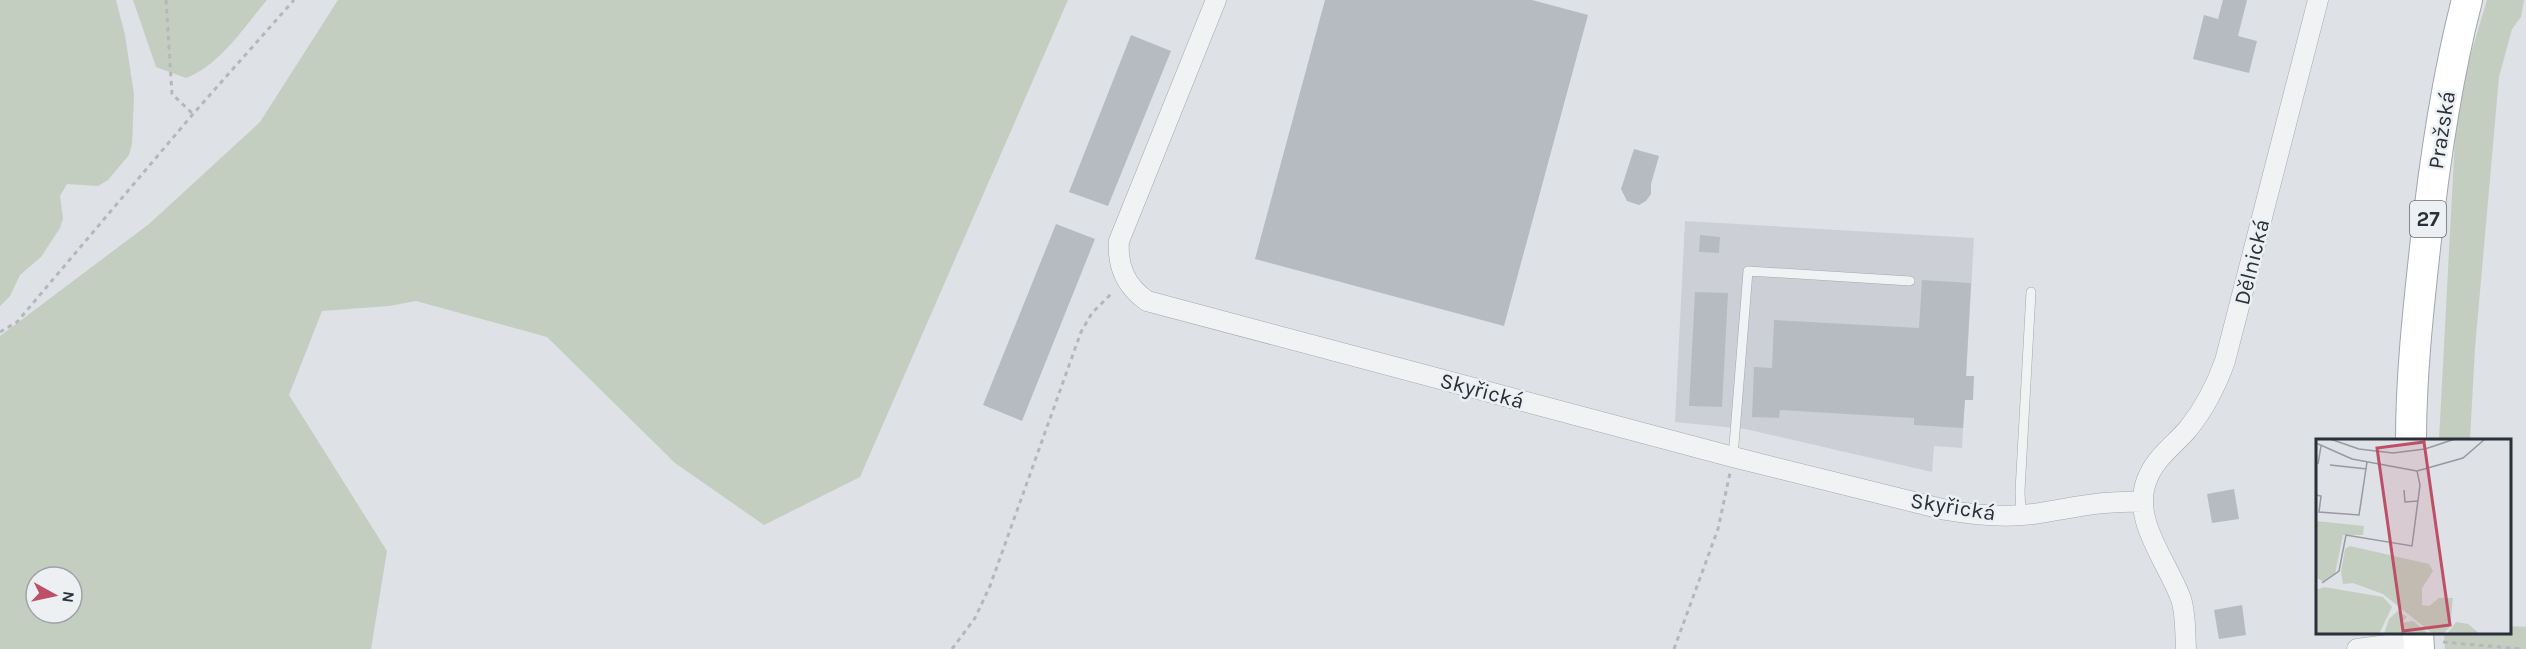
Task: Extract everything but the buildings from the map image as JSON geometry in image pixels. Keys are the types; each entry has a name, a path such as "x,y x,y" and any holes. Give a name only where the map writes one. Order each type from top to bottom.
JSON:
{"main road":[{"name":"Pražská","path":"2411,439 2417,320 2429,209 2448,89 2467,0"}],"street":[{"path":"1126,280 1118,253 1124,224 1216,0"},
{"name":"Dělnická","path":"2143,502 2150,473 2198,416 2214,389 2225,361 2318,0"},
{"name":"Skyřická","path":"1126,280 1138,294 1158,305 1733,457 1946,510 1981,515 2021,515 2103,501 2143,502"},
{"path":"2143,502 2147,526 2180,597 2186,649"},
{"path":"2357,649 2418,641"}],"lane":[{"path":"1733,457 1748,271 1910,281"},
{"path":"2021,515 2020,491 2031,292"}],"path":[{"path":"166,0 172,93 193,114"},
{"path":"0,332 18,322 193,114 294,0"},
{"path":"952,649 975,618 990,586 1081,332 1099,305 1126,280"},
{"path":"1674,649 1718,529 1733,457"},
{"path":"2418,641 2477,643 2522,649"}],"shaded area":[{"path":"1685,221 1974,238 1962,448 1934,446 1932,472 1745,429 1675,422"}],"green space":[{"path":"0,0 116,0 125,35 134,94 132,144 129,155 108,180 98,186 67,184 60,196 63,218 60,228 41,257 20,275 10,296 0,306"},
{"path":"133,0 267,0 221,55 199,72 186,78 156,67"},
{"path":"338,0 1068,0 860,477 764,525 675,463 547,337 416,301 389,306 322,311 289,395 387,551 371,649 0,649 0,336 149,224 260,122"},
{"path":"2487,0 2524,0 2521,17 2512,29 2499,77 2475,348 2470,439 2439,439 2457,100"},
{"path":"2511,626 2526,627 2526,649 2445,649 2444,634 2511,634"}]}
